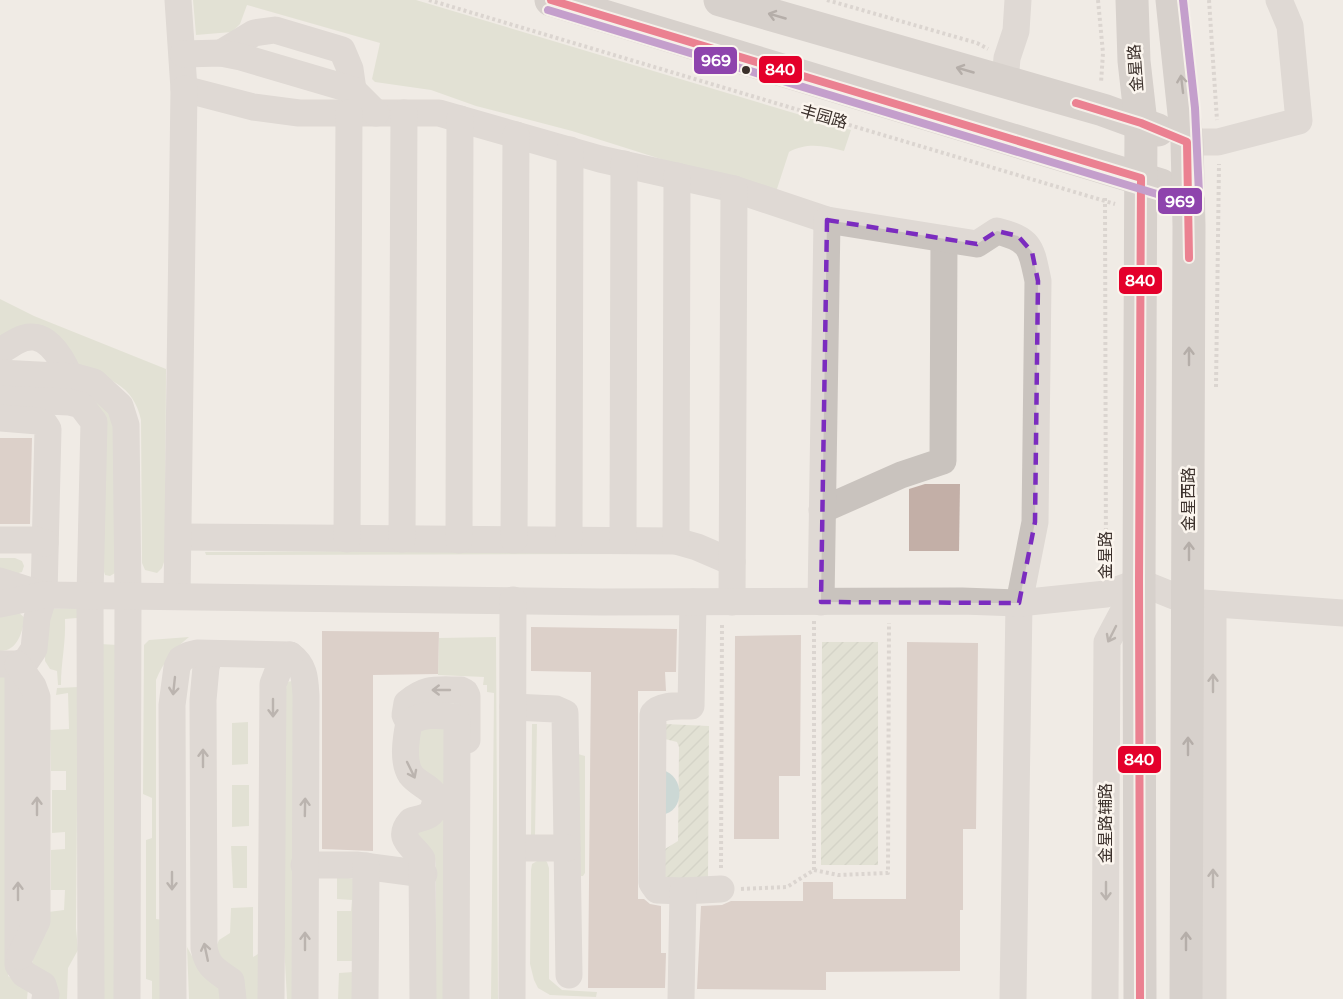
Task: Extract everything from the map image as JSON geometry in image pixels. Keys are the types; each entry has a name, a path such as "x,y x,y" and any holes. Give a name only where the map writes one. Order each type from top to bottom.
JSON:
{"main road":[{"name":"丰园路","path":"551,0 1141,178 1199,219"},
{"path":"720,0 1103,110 1187,142"},
{"name":"金星路","path":"1132,0 1134,61 1141,123 1142,215 1139,582 1140,999"},
{"name":"金星西路","path":"1172,0 1187,142 1199,219 1201,603 1186,999"},
{"path":"987,131 1012,119 1021,102 1011,83"}],"street":[{"path":"177,596 184,89 178,0"},
{"path":"1011,83 1007,58 1016,31 1018,0"},
{"path":"1187,142 1218,142 1299,121 1290,26 1280,0"},
{"path":"221,53 254,33 275,30 342,50 350,69 347,539"},
{"path":"183,54 221,53 241,57 376,113 439,113 624,164 734,189 827,220 977,244 997,231 1018,236 1032,252 1038,281 1035,522 1019,603 1013,999"},
{"path":"184,89 253,107 299,113 351,102"},
{"path":"402,539 404,113"},
{"path":"459,540 460,119"},
{"path":"514,540 516,135"},
{"path":"569,540 570,150"},
{"path":"623,540 624,164"},
{"path":"676,541 677,176"},
{"path":"727,602 732,562 734,189"},
{"path":"817,602 822,510 827,220"},
{"path":"822,510 901,475 937,465 943,461 944,239"},
{"path":"0,351 18,340 41,339 61,356 70,377"},
{"path":"0,373 70,377 94,382 120,406 126,425 129,597 128,999"},
{"path":"0,399 69,402 81,405 89,413 93,422 90,595 91,999"},
{"path":"0,418 39,421 44,423 48,429 44,595 37,618 34,649 26,661 9,664 18,965 24,974 43,985 45,999"},
{"path":"179,537 676,541 732,562"},
{"path":"0,540 34,540 45,548"},
{"path":"0,552 45,548"},
{"path":"0,581 44,595"},
{"path":"0,604 44,595 1019,603 1107,594 1139,582 1201,603 1343,613"},
{"name":"金星路辅路","path":"1106,999 1107,642 1139,582"},
{"path":"512,999 513,600"},
{"path":"693,602 692,706 663,707 653,714 652,884 657,890 721,889"},
{"path":"1201,603 1213,999"},
{"path":"173,999 172,705 177,667 181,659 197,653 290,655 299,662 303,669 313,865 323,988 316,999"},
{"path":"210,654 206,667 203,700 204,948 207,960 215,971 231,981 233,999"},
{"path":"271,999 273,684 279,666 290,655"},
{"path":"405,999 406,894 418,873 422,859 405,840 404,834 411,821 428,816 432,812 436,801 432,791 411,775 408,767 409,723 405,715 407,703 426,690 465,692 468,702 466,999"},
{"path":"513,707 556,708 565,713 569,975"},
{"path":"409,723 422,716 454,717 457,721 456,999"},
{"path":"513,848 567,848"},
{"path":"313,865 366,866 418,873"},
{"path":"305,999 313,865"},
{"path":"365,999 366,866"},
{"path":"418,873 423,999"},
{"path":"681,999 683,891"}],"path":[{"name":"丰园路","path":"429,0 1105,200 1142,215"},
{"name":"金星路","path":"1098,0 1103,53 1101,82 1103,110"},
{"name":"金星路","path":"1106,167 1107,594"},
{"path":"727,602 721,889 787,887 814,870 838,875 888,873 889,602"},
{"path":"814,870 817,602"}],"highlighted area":[{"path":"827,220 977,244 997,231 1018,236 1032,252 1038,281 1035,522 1019,603 821,602"}],"green space":[{"path":"193,0 416,0 851,130 844,151 823,146 809,146 789,152 775,195 572,131 476,106 431,90 375,82 372,79 380,43 247,5 240,24 232,32 196,35"},
{"path":"0,299 34,316 166,369 165,559 162,568 157,573 145,570 142,563 141,420 132,398 118,384 76,369 67,355 0,343"},
{"path":"85,390 113,414 115,573 110,576 105,575 102,565"},
{"path":"205,552 668,554 206,555"},
{"path":"0,558 15,558 22,561 24,566 22,572 0,575"},
{"path":"77,608 77,618 65,619 61,685 58,685 57,671 50,669 45,661 45,611"},
{"path":"0,612 18,612 25,618 21,635 15,644 11,648 0,651"},
{"path":"189,637 170,656 156,680 156,919 163,920 162,999 152,999 152,981 146,979 146,840 152,838 152,798 143,794 144,645 149,640"},
{"path":"496,637 498,999 491,999 494,693 487,692 487,685 483,685 484,677 438,675 439,638"},
{"path":"822,642 878,642 878,865 821,865"},
{"path":"101,644 117,645 117,999 100,999"},
{"path":"0,671 8,672 8,976 28,989 27,999 0,999"},
{"path":"292,681 294,688 293,999 287,999 284,945 284,703 287,682"},
{"path":"78,687 76,928 78,950 68,968 67,999 51,999 32,968 34,944 47,931 48,912 64,910 65,890 51,890 51,850 65,849 65,832 52,833 52,790 66,790 66,771 51,771 50,730 69,729 68,693 56,695 57,688"},
{"path":"248,722 248,764 232,765 232,723"},
{"path":"532,724 537,724 535,836 531,836"},
{"path":"665,724 709,726 708,878 664,880 665,849 678,841 679,747 677,742 661,738"},
{"path":"446,728 448,999 436,999 435,857 413,829 427,824 416,761 419,729"},
{"path":"578,754 585,756 585,873 583,876 578,876"},
{"path":"232,785 249,785 249,826 232,827"},
{"path":"231,846 247,846 247,888 233,888"},
{"path":"542,858 547,862 549,868 549,979 562,990 597,992 596,997 550,995 538,988 534,980 530,964 531,870 532,864"},
{"path":"337,876 354,879 355,999 338,999 339,973 353,972 353,961 337,961 337,911 351,911 352,900 337,899"},
{"path":"253,907 253,957 258,954 258,999 242,999 216,947 219,940 230,933 231,908"},
{"path":"187,947 192,956 224,985 225,999 189,999"}],"water":[{"path":"662,770 670,773 675,779 679,793 675,807 661,815"}],"building":[{"path":"0,438 32,438 30,524 0,524"},
{"path":"925,484 960,484 959,551 909,551 909,489"},
{"path":"531,627 677,629 676,672 665,672 666,691 638,691 638,899 661,906 661,953 666,953 665,988 588,988 591,672 531,671"},
{"path":"322,631 439,632 438,674 373,675 373,851 322,849"},
{"path":"801,635 800,776 779,776 779,839 734,839 735,636"},
{"path":"907,642 978,643 976,829 963,829 960,971 826,972 826,990 697,989 701,906 722,905 731,901 803,901 803,882 833,882 833,899 906,899"}],"transit line":[{"name":"840","path":"551,0 1141,178 1140,999"},
{"name":"969","path":"548,10 1190,204 1197,201 1199,194 1195,108 1183,0"},
{"name":"840","path":"1076,103 1141,123 1187,142 1189,258"}]}
